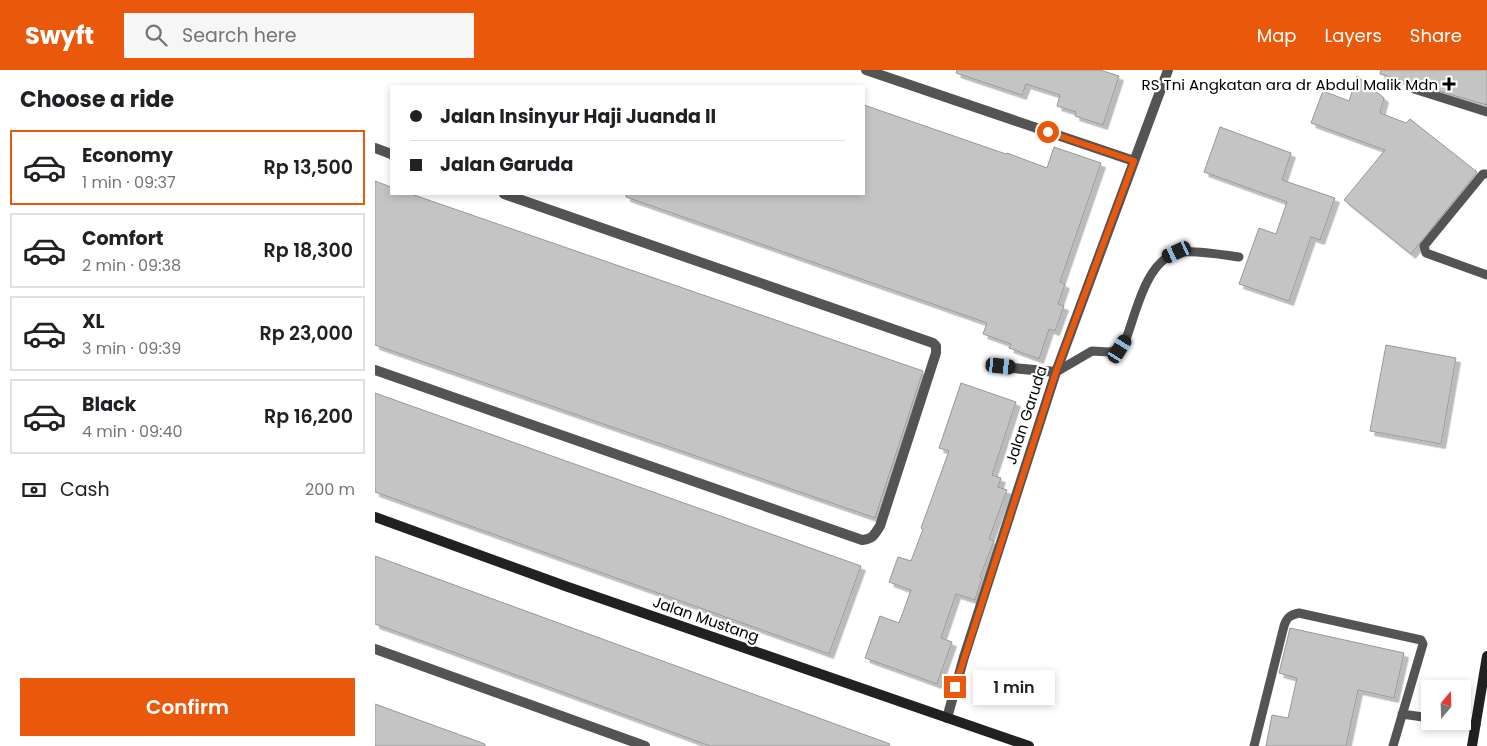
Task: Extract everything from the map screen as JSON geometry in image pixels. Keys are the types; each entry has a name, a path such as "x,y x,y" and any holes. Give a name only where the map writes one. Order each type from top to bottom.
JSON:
{"main road":[{"name":"Jalan Mustang","path":"375,517 568,587 1029,746"},
{"path":"1472,746 1487,656"}],"street":[{"path":"866,70 1134,161"},
{"name":"Jalan Garuda","path":"947,718 964,657 1056,372 1168,70"},
{"path":"375,148 390,154"},
{"path":"375,370 862,540 871,539 875,535 880,526 936,353 936,346 933,343 507,195"},
{"path":"1001,366 1056,372"},
{"path":"375,648 645,746"}],"lane":[{"path":"1413,89 1487,112"},
{"path":"1487,174 1483,174 1424,246 1426,253 1487,275"},
{"path":"1056,372 1092,351 1109,352 1120,349 1126,339 1150,274 1166,258 1177,252 1239,256"},
{"path":"1255,746 1283,626 1286,618 1299,613 1421,640 1423,644 1393,746"},
{"path":"1402,714 1421,717"},
{"path":"1471,724 1476,725"}],"building":[{"path":"957,70 1100,70 1119,76 1103,125 1075,116 1076,112 1057,106 1060,95 1026,84 1022,95 956,73"},
{"name":"RS Tni Angkatan ara dr Abdul Malik Mdn","path":"1381,70 1487,70 1487,105 1380,74"},
{"path":"1357,76 1384,98 1380,113 1406,123 1410,119 1477,172 1411,254 1344,200 1385,150 1311,123 1323,91 1349,101"},
{"path":"865,105 1047,168 1054,147 1101,163 1060,282 1065,284 1058,304 1064,306 1055,331 1049,329 1039,359 1009,348 1011,344 983,334 987,323 626,197 626,195 865,195"},
{"path":"1220,127 1291,153 1282,180 1335,198 1320,240 1311,237 1289,301 1239,284 1259,228 1276,234 1287,202 1204,172"},
{"path":"375,181 390,187 390,195 414,195 923,371 875,518 375,345"},
{"path":"1386,345 1456,358 1441,444 1370,431"},
{"path":"961,383 1016,402 992,475 1001,478 998,487 1007,490 989,539 994,541 980,577 982,578 975,600 956,594 941,638 952,642 937,684 865,658 880,616 899,623 911,590 889,582 898,557 911,561 923,529 921,528 949,451 939,448"},
{"path":"375,393 861,566 829,654 375,492"},
{"path":"375,556 890,744 889,746 710,746 375,624"},
{"path":"1290,628 1404,653 1394,698 1358,690 1346,746 1266,746 1272,715 1288,718 1297,678 1279,673"},
{"path":"375,704 485,744 485,746 375,746"}],"place":[{"name":"RS Tni Angkatan ara dr Abdul Malik Mdn","path":"1449,84"}],"route":[{"path":"955,687 1056,372 1134,161 1048,132"}]}
